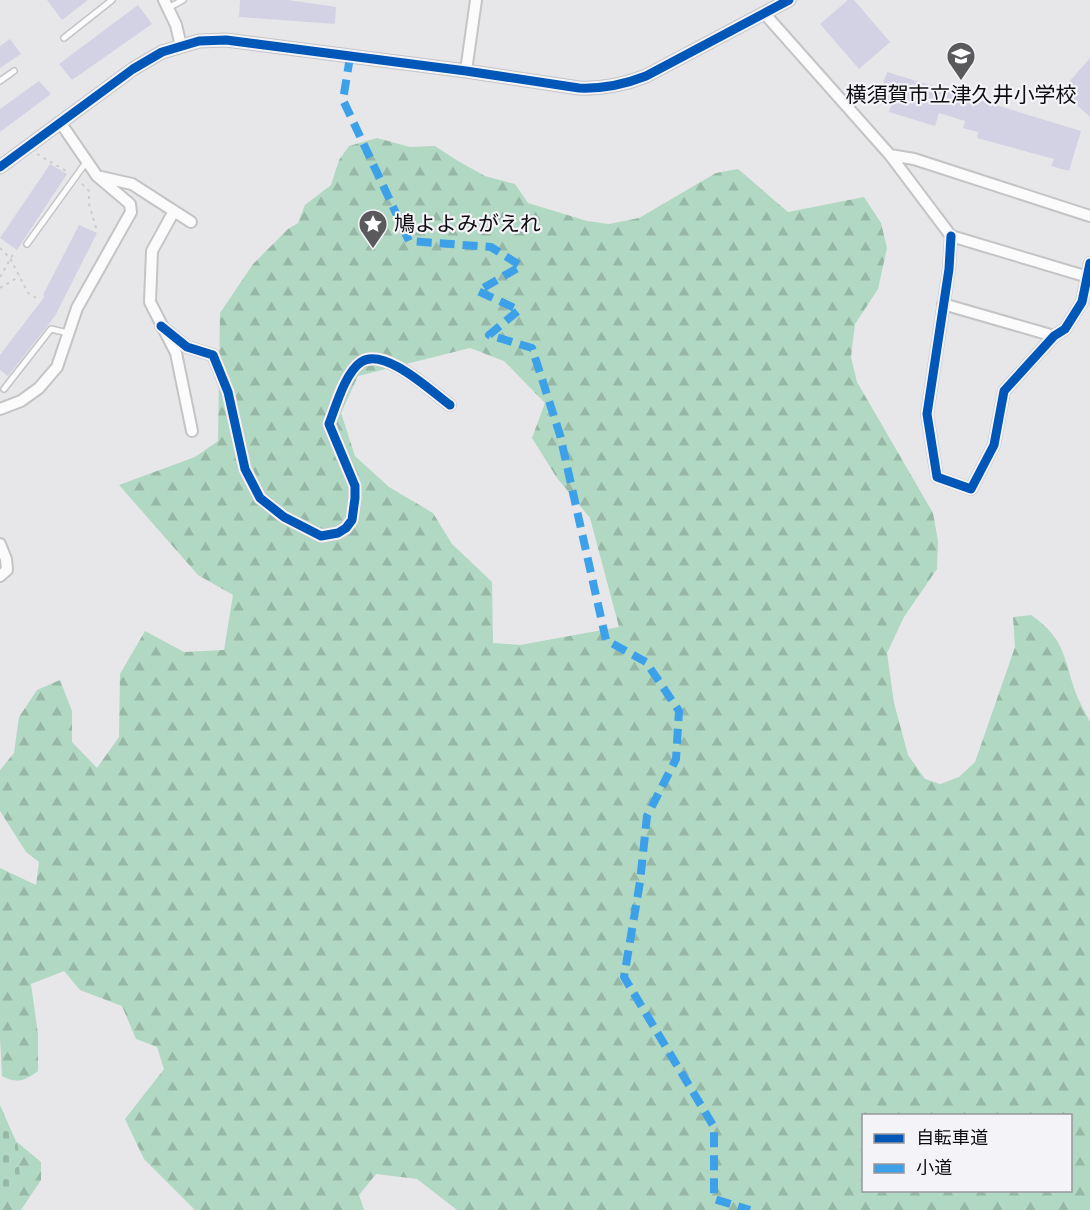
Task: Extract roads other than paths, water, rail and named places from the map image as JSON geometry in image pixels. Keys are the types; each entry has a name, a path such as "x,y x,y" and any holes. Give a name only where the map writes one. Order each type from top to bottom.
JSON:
{"street":[{"path":"466,71 476,0"},
{"path":"0,166 133,69 162,52 199,41 226,40 579,88 612,87 645,75 789,0"},
{"path":"166,4 176,25 181,46"},
{"path":"764,13 890,155 951,236 1088,277"},
{"path":"0,409 21,401 39,388 57,367 77,308 131,212 130,204 97,176 60,122"},
{"path":"890,155 914,159 1090,216"},
{"path":"97,176 132,184 191,222"},
{"path":"174,211 152,251 150,302 176,353 192,431"},
{"path":"951,236 949,269 927,414 937,477 971,489 994,445 1004,392 1054,336 1065,329 1082,302 1090,263"},
{"path":"943,304 1054,336"},
{"path":"161,326 187,347 213,355 228,392 245,469 260,498 284,518 321,536 338,533 352,520 354,486 329,424 347,380 361,362 371,358 393,363 450,405"},
{"path":"0,544 6,559 7,570 0,576"}],"lane":[{"path":"64,38 112,0"},
{"path":"166,4 183,0"},
{"path":"0,81 14,71"},
{"path":"27,244 87,161"},
{"path":"4,389 51,329 68,333"}],"place":[{"name":"横須賀市立津久井小学校","path":"961,82"},
{"name":"鳩よよみがえれ","path":"373,250"}]}
